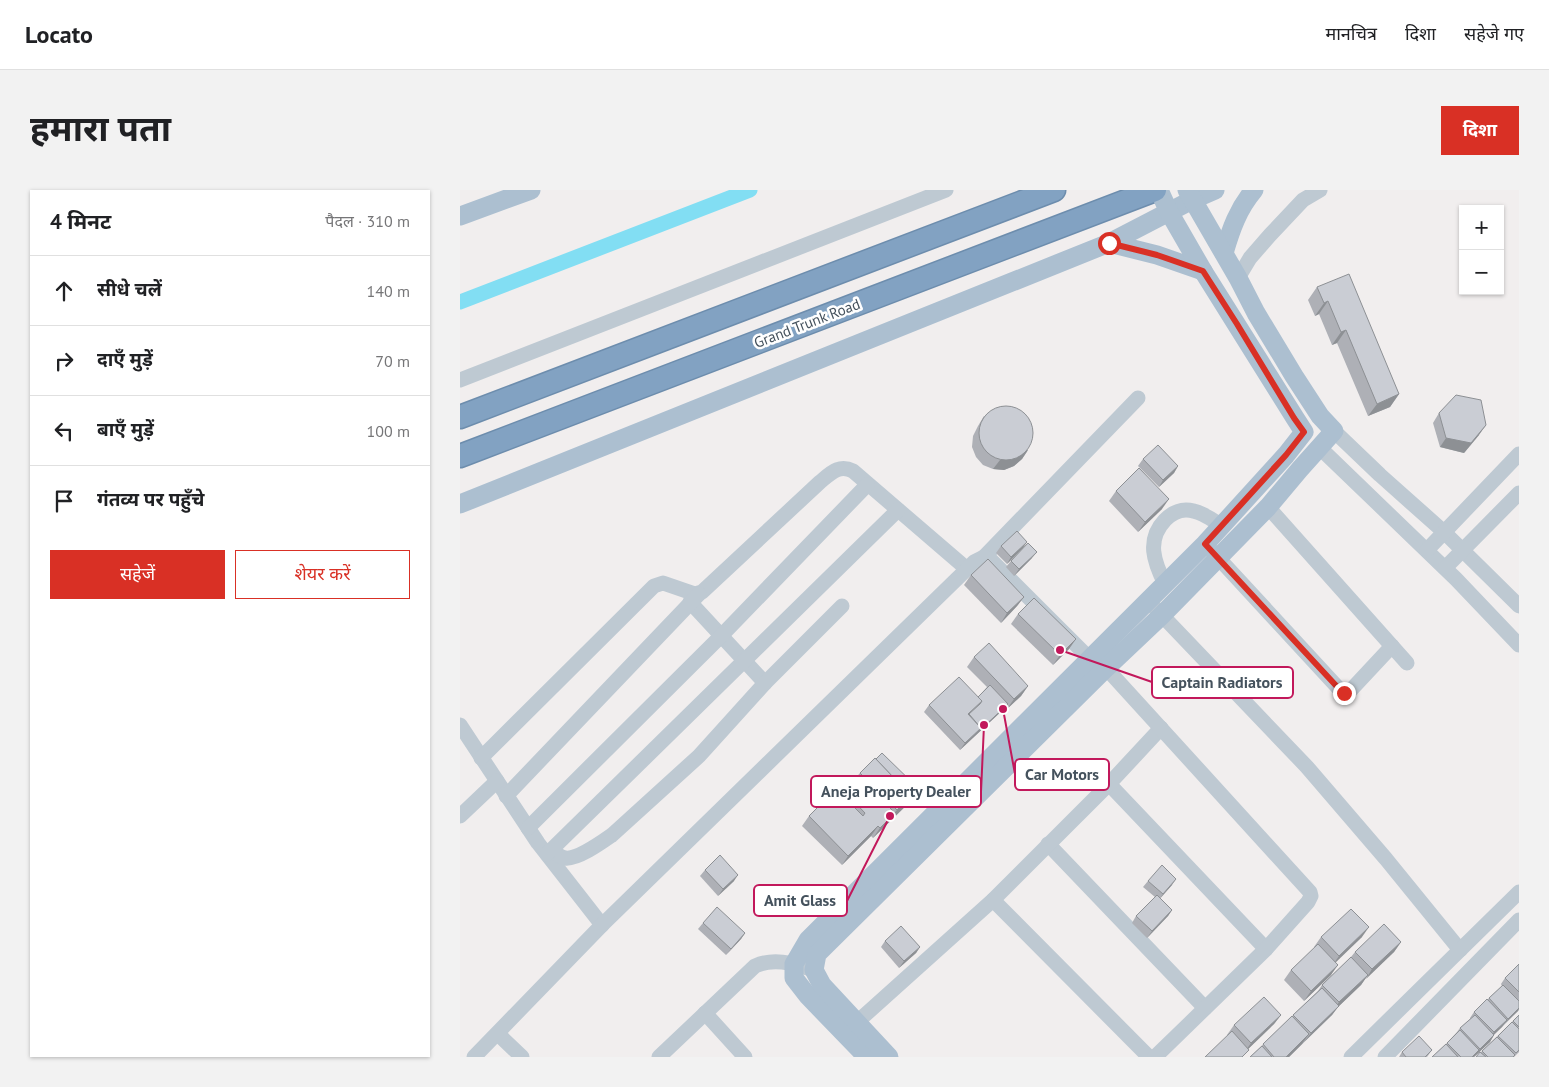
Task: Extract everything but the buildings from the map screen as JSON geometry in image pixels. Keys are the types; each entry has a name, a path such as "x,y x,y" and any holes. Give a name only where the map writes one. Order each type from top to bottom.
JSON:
{"highway":[{"path":"460,417 1054,190"},
{"name":"Grand Trunk Road","path":"460,456 1155,190"}],"main road":[{"path":"460,216 531,190"},
{"path":"1159,190 1169,212 1203,271 1294,418 1304,432 1319,447"},
{"path":"460,504 1109,243 1169,212 1190,195 1215,190"},
{"path":"1224,253 1233,224 1241,208 1254,190"},
{"path":"889,1057 822,985 814,970 817,954 1098,664 1148,601 1165,584 1268,507 1334,432 1320,416 1256,313 1190,195"},
{"path":"1109,243 1157,255 1203,271"},
{"path":"866,1057 808,996 794,978 794,964 808,940 1098,664 1162,615 1212,550 1222,526 1320,416"}],"street":[{"path":"460,380 946,190"},
{"path":"1238,278 1250,258 1270,235 1303,200 1320,190"},
{"path":"474,1057 602,924 974,562 984,557 1138,398"},
{"path":"1334,432 1444,532 1519,606"},
{"path":"1319,447 1427,550 1519,645"},
{"path":"1427,550 1519,454"},
{"path":"506,796 695,598 833,471 847,468 853,471 967,569"},
{"path":"528,828 722,635 868,485"},
{"path":"1445,568 1519,493"},
{"path":"1268,507 1407,663"},
{"path":"549,852 898,510"},
{"path":"1165,584 1156,566 1153,544 1158,528 1171,514 1186,510 1195,512 1222,526"},
{"path":"1212,550 1344,693 1350,691 1392,646"},
{"path":"984,557 991,560 1161,728 1310,892 1311,896 1308,902 1266,949 1155,1057"},
{"path":"481,758 654,586 663,583 692,594 722,635 765,683"},
{"path":"1148,601 1307,767 1386,859 1460,950"},
{"path":"549,852 564,858 574,857 612,835 699,756 765,683 842,606"},
{"path":"460,725 528,828 549,852 602,924"},
{"path":"856,1023 993,900 1109,784 1161,728"},
{"path":"460,816 497,782"},
{"path":"1109,784 1266,949"},
{"path":"1048,844 1205,1008"},
{"path":"1351,1057 1519,892"},
{"path":"993,900 1149,1057"},
{"path":"1384,1057 1519,920"},
{"path":"659,1057 755,966 772,961 794,964 814,970"},
{"path":"705,1013 746,1057"},
{"path":"498,1034 522,1057"}],"waterway":[{"path":"460,302 750,190"}],"place":[{"name":"Captain Radiators","path":"1060,650"},
{"name":"Car Motors","path":"1003,709"},
{"name":"Aneja Property Dealer","path":"984,725"},
{"name":"Amit Glass","path":"890,816"}],"route":[{"path":"1109,243 1157,255 1203,271 1304,432 1286,455 1205,544 1344,693"}]}
